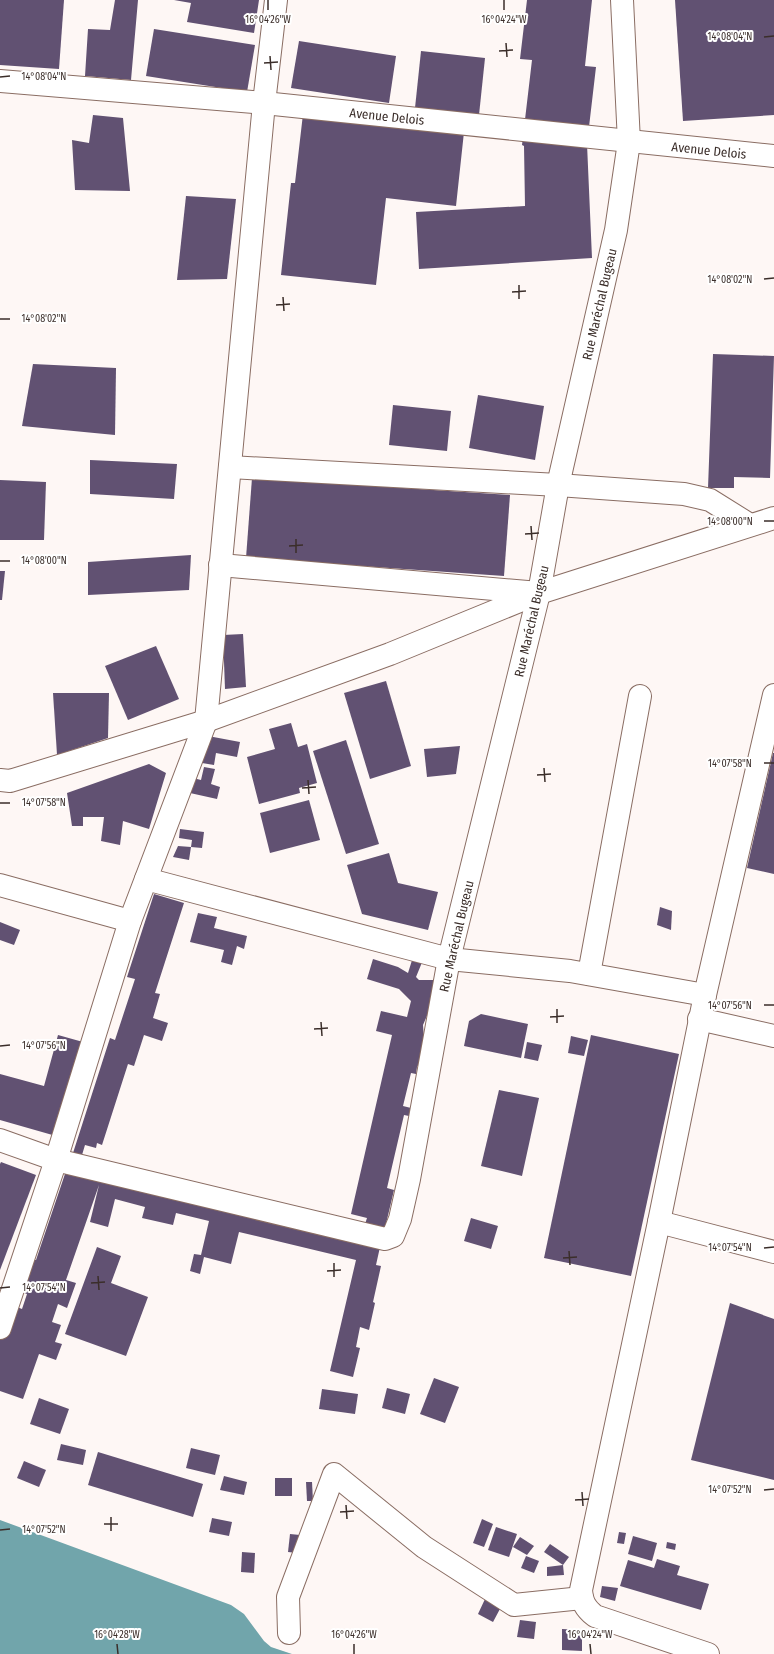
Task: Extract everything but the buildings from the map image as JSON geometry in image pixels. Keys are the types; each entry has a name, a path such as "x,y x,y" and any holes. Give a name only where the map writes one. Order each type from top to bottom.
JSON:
{"street":[{"path":"0,1328 56,1160 130,921 206,721 264,103 276,0"},
{"name":"Rue Maréchal Bugeau","path":"56,1160 385,1239 393,1236 400,1220 409,1179 449,959 539,593 558,485 616,230 629,142 622,0"},
{"name":"Avenue Delois","path":"0,81 264,103 774,156"},
{"path":"230,467 558,485 684,494 710,500 750,525"},
{"path":"3,782 206,721 390,654 539,593 774,518"},
{"path":"220,565 539,593"},
{"path":"590,974 640,696"},
{"path":"708,1654 595,1616 587,1610 582,1598 581,1590 659,1222 705,995 774,700"},
{"path":"146,879 449,959 590,974 705,995"},
{"path":"0,885 130,921"},
{"path":"700,1019 774,1036"},
{"path":"0,1140 56,1160"},
{"path":"659,1222 774,1252"},
{"path":"289,1633 288,1597 334,1474 424,1547 514,1605 582,1598"}],"water":[{"path":"0,1520 231,1605 244,1614 264,1641 271,1647 292,1654 0,1654"}]}
